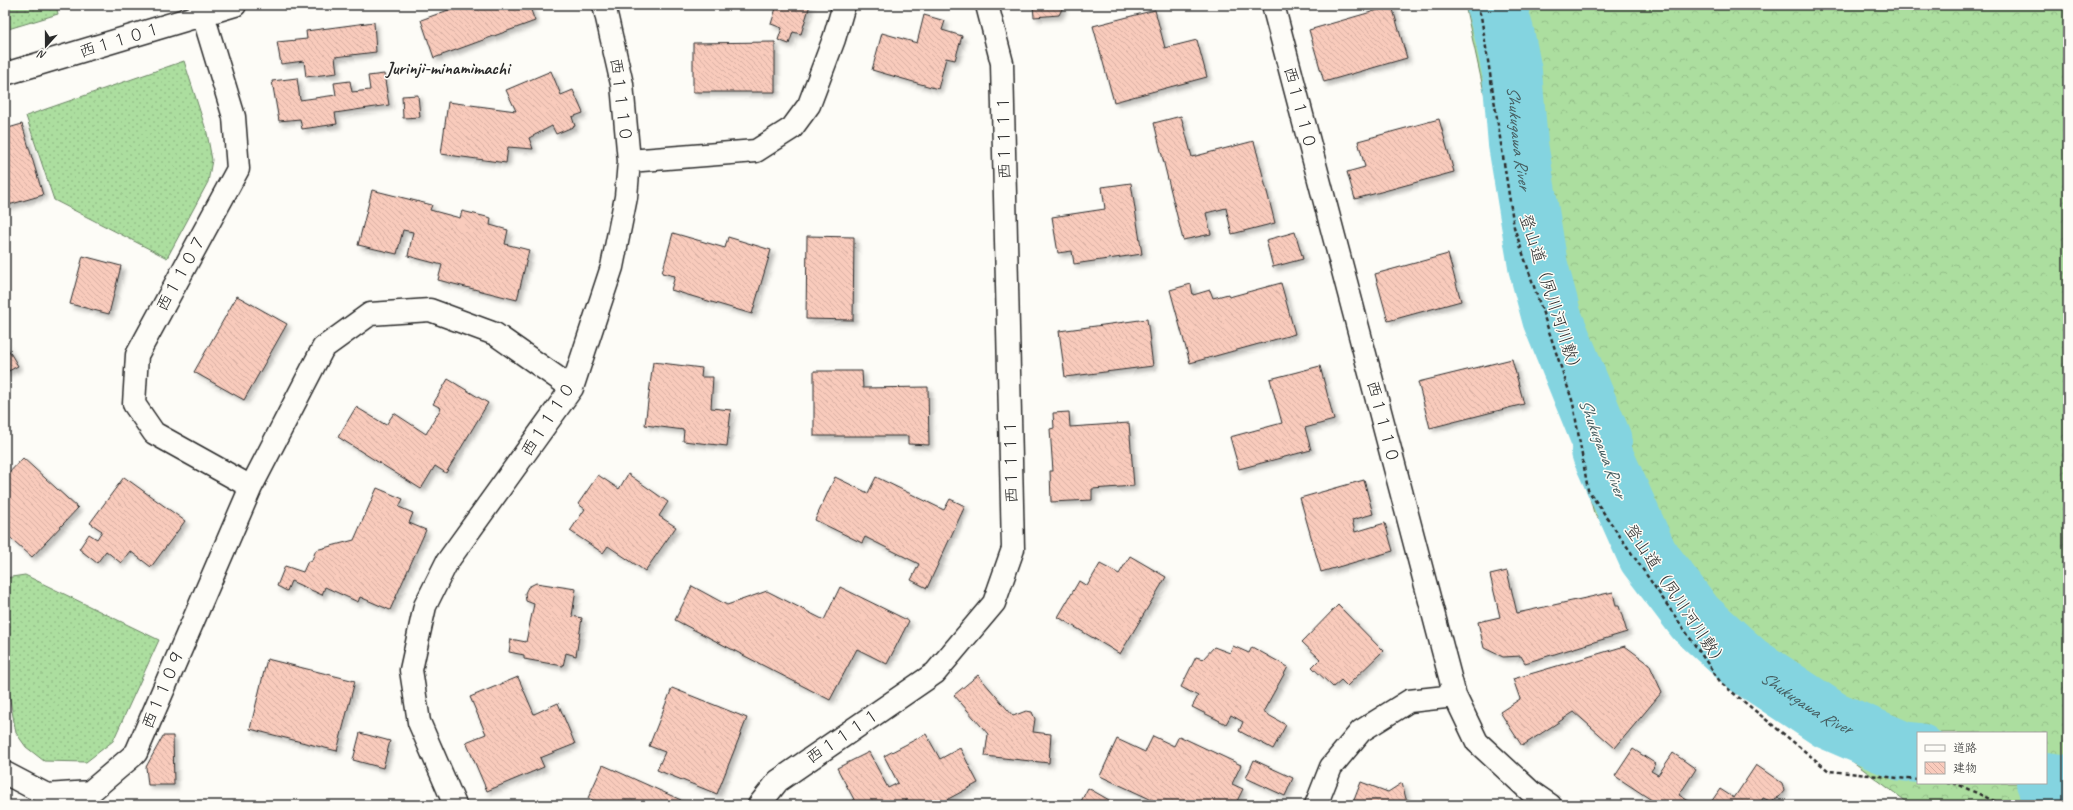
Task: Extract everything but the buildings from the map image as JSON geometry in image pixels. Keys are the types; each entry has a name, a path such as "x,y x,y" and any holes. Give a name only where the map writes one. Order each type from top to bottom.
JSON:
{"street":[{"name":"西１１０１","path":"5,74 201,10 235,5"},
{"name":"西１１１０","path":"455,805 419,722 412,670 425,606 447,562 572,388 612,267 626,197 629,161 622,84 604,5"},
{"path":"629,161 756,151 792,128 809,105 834,39 844,5"},
{"name":"西１１１１","path":"759,805 778,780 935,673 994,603 1013,550 1002,63 987,5"},
{"name":"西１１１０","path":"1273,5 1455,696 1477,742 1531,792 1550,805"},
{"name":"西１１０７","path":"201,10 234,118 238,169 137,355 134,404 154,433 251,487"},
{"name":"西１１０９","path":"5,773 47,795 90,792 136,753 251,487 323,348 370,314 430,310 488,331 495,334 572,388"},
{"path":"1316,805 1331,767 1361,731 1409,701 1455,696"}],"path":[{"name":"登山道（夙川河川敷）","path":"1476,5 1481,16 1514,227 1574,403 1588,490 1721,683 1829,771 1917,780"},
{"path":"1957,784 2003,805"}],"green space":[{"path":"5,5 56,5 58,14 5,30"},
{"path":"1465,5 2068,5 2068,805 1911,805 1723,665 1594,513 1568,417 1530,302"},
{"path":"184,61 207,133 212,160 208,182 167,258 54,200 26,116"},
{"path":"25,575 159,640 113,741 86,762 44,761 26,747 16,733 5,672 5,578"}],"waterway":[{"name":"Shukugawa River","path":"1496,5 1504,32 1512,72 1518,144 1538,266 1552,318 1602,441 1601,451 1648,556 1695,618 1747,665 1830,720 1902,751 1917,753"},
{"name":"Shukugawa River","path":"2047,782 2068,785"},
{"path":"2023,784 2034,805"}],"district":[{"name":"Jurinji-minamimachi","path":"448,68"}]}
